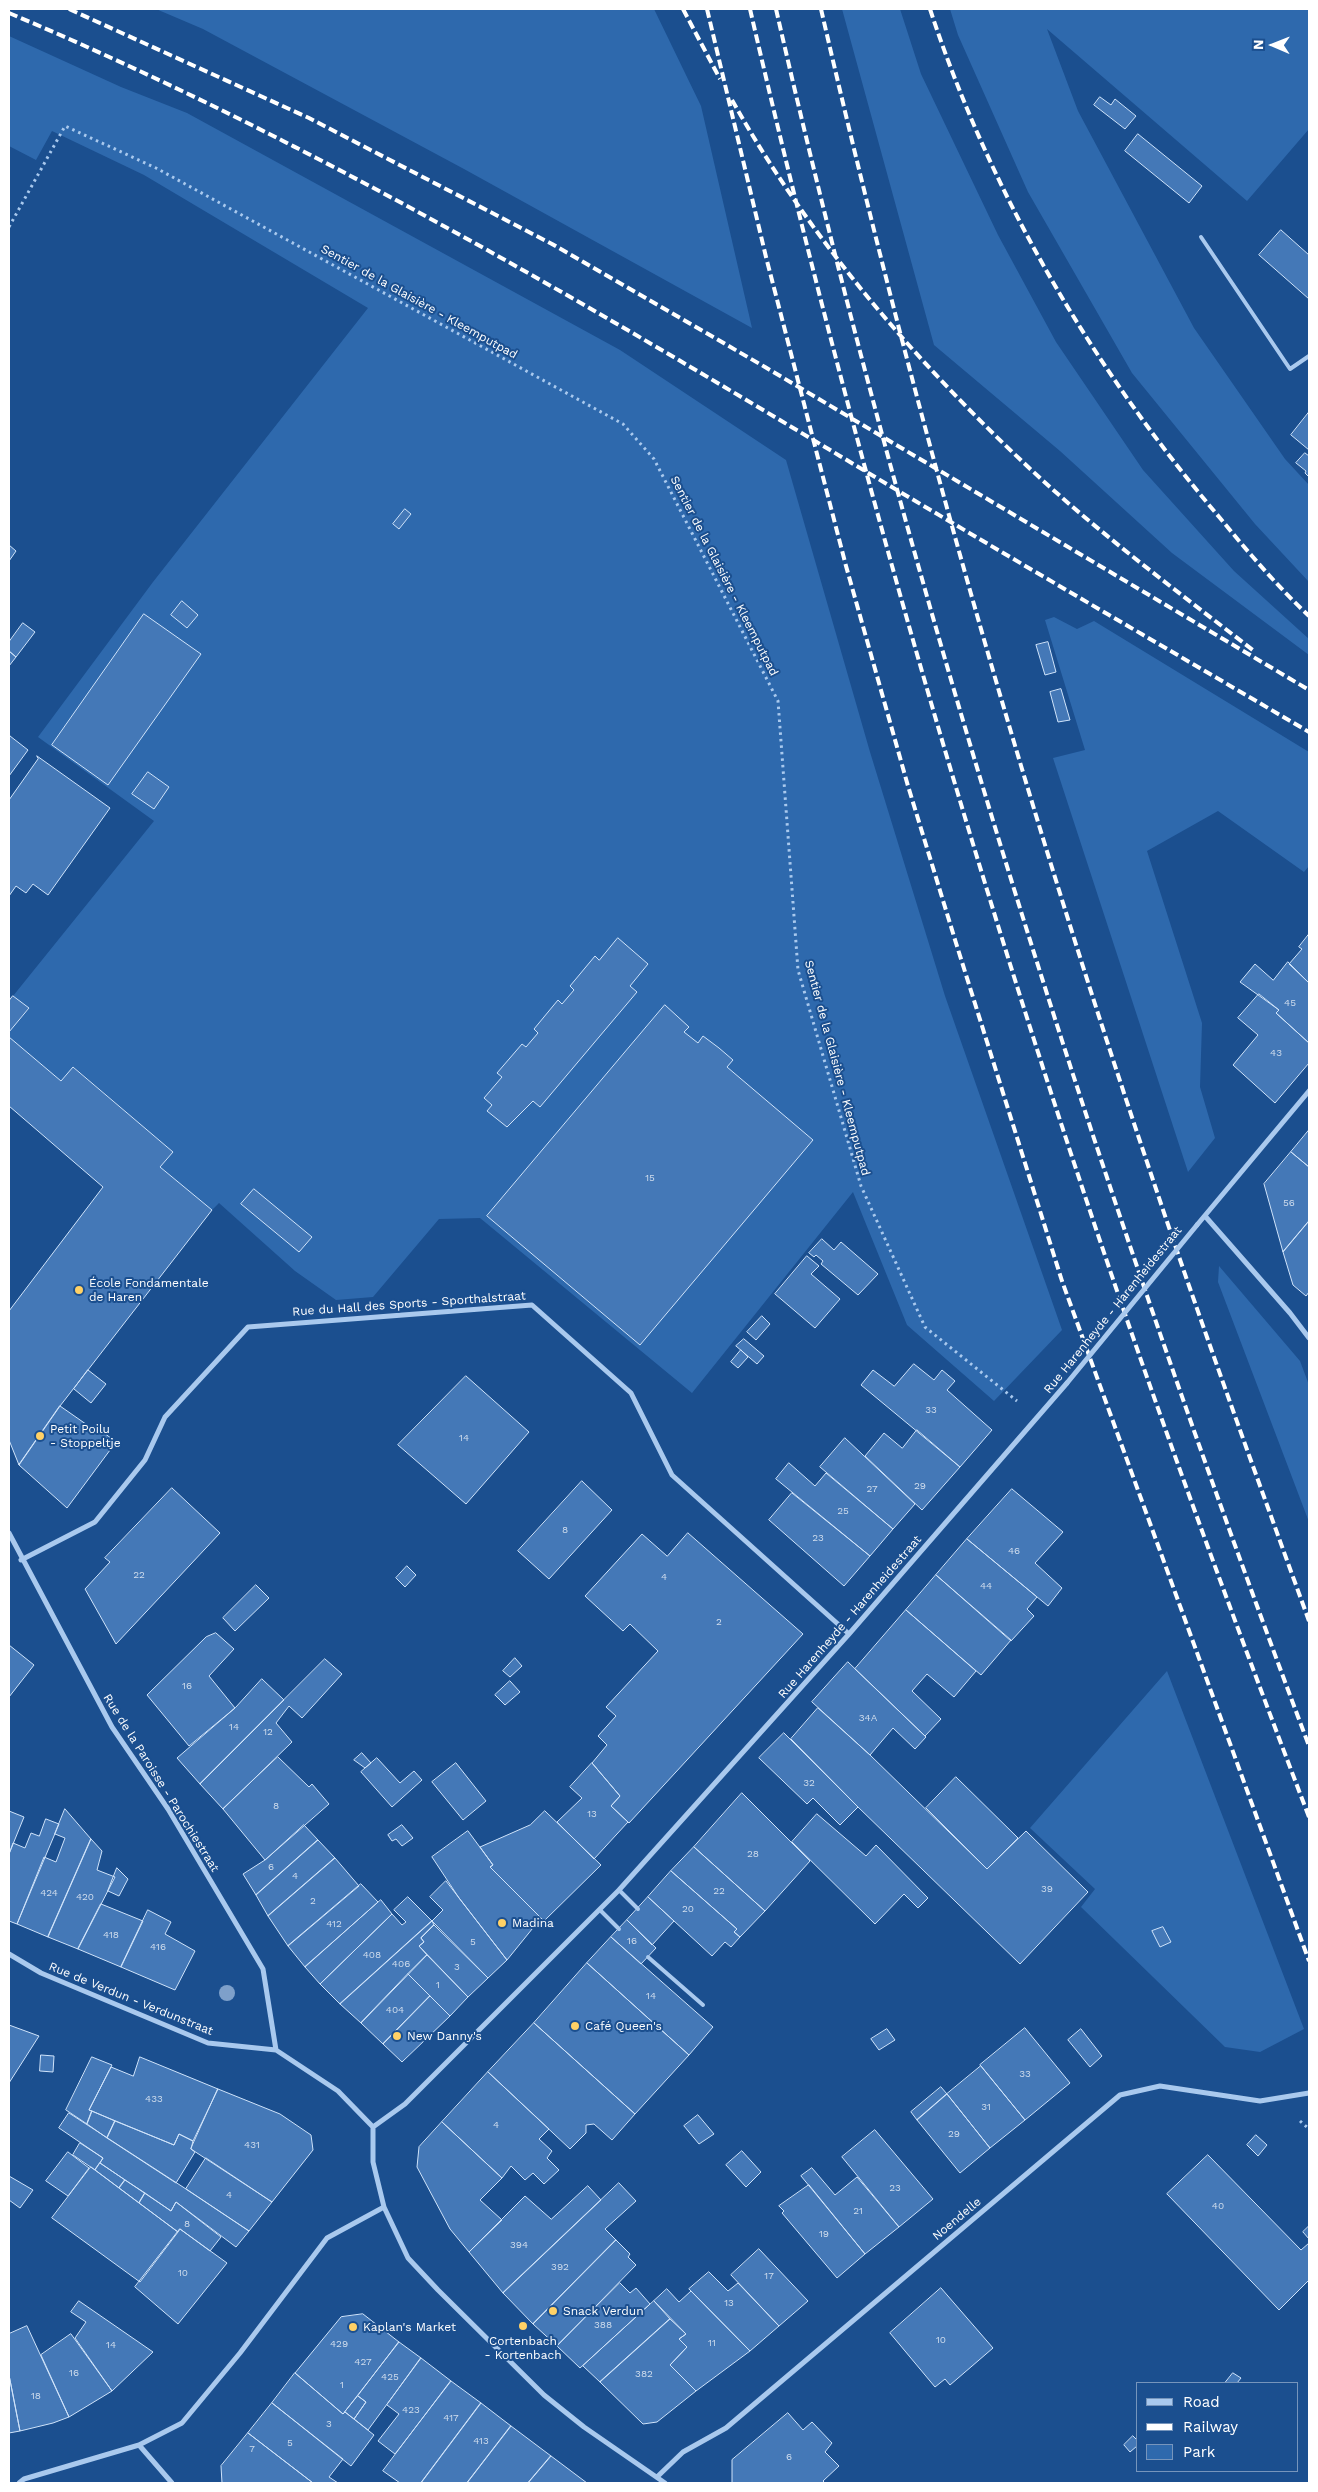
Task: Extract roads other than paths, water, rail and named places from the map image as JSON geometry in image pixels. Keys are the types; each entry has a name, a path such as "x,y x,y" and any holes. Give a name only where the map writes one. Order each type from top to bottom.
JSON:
{"street":[{"name":"Rue Harenheyde - Harenheidestraat","path":"373,2127 405,2104 619,1890 849,1634 1038,1418 1309,1091"},
{"path":"1205,1216 1290,1313 1309,1338"},
{"name":"Rue du Hall des Sports - Sporthalstraat","path":"21,1560 96,1522 145,1460 165,1417 248,1326 532,1305 631,1393 672,1475 849,1634"},
{"name":"Rue de la Paroisse - Parochiestraat","path":"9,1533 21,1560 112,1727 168,1809 263,1969 276,2050"},
{"name":"Rue de Verdun - Verdunstraat","path":"9,1954 41,1973 208,2043 276,2050 338,2091 373,2127"},
{"name":"Noendelle","path":"657,2478 684,2452 726,2428 1120,2095 1160,2086 1260,2101 1309,2093"},
{"path":"373,2127 373,2162 384,2207 408,2258 461,2314 544,2395 584,2427 665,2483"},
{"path":"19,2483 24,2479 139,2445 182,2423 240,2353 327,2238 384,2207"},
{"path":"139,2445 172,2483"}],"lane":[{"path":"1201,238 1290,369 1309,356"},
{"path":"619,1890 638,1909"},
{"path":"600,1910 619,1929"},
{"path":"648,1957 702,2005"}],"railway":[{"path":"69,9 309,118 552,244 765,367 1309,690"},
{"path":"683,9 720,79"},
{"path":"707,9 766,257 846,566 908,786 956,943 1062,1281 1309,1961"},
{"path":"750,9 785,158 862,456 945,751 989,898 1083,1190 1164,1427 1309,1817"},
{"path":"776,9 829,230 886,450 948,669 1013,886 1082,1103 1155,1318 1230,1533 1309,1746"},
{"path":"821,9 892,303 971,595 1014,741 1103,1030 1151,1174 1309,1621"},
{"path":"930,9 955,78 983,146 1015,213 1050,277 1089,341 1130,402 1174,461 1252,556 1309,616"},
{"path":"9,13 120,62 230,114 338,169 445,227 656,347 1309,732"},
{"path":"732,100 762,150 828,247 942,382 983,424 1052,489 1138,561 1254,651"}],"place":[{"name":"École Fondamentale de Haren","path":"79,1290"},
{"name":"Petit Poilu - Stoppeltje","path":"40,1436"},
{"name":"Madina","path":"502,1923"},
{"name":"Café Queen's","path":"575,2026"},
{"name":"New Danny's","path":"397,2036"},
{"name":"Snack Verdun","path":"553,2311"},
{"name":"Cortenbach - Kortenbach","path":"523,2326"},
{"name":"Kaplan's Market","path":"353,2327"}]}
